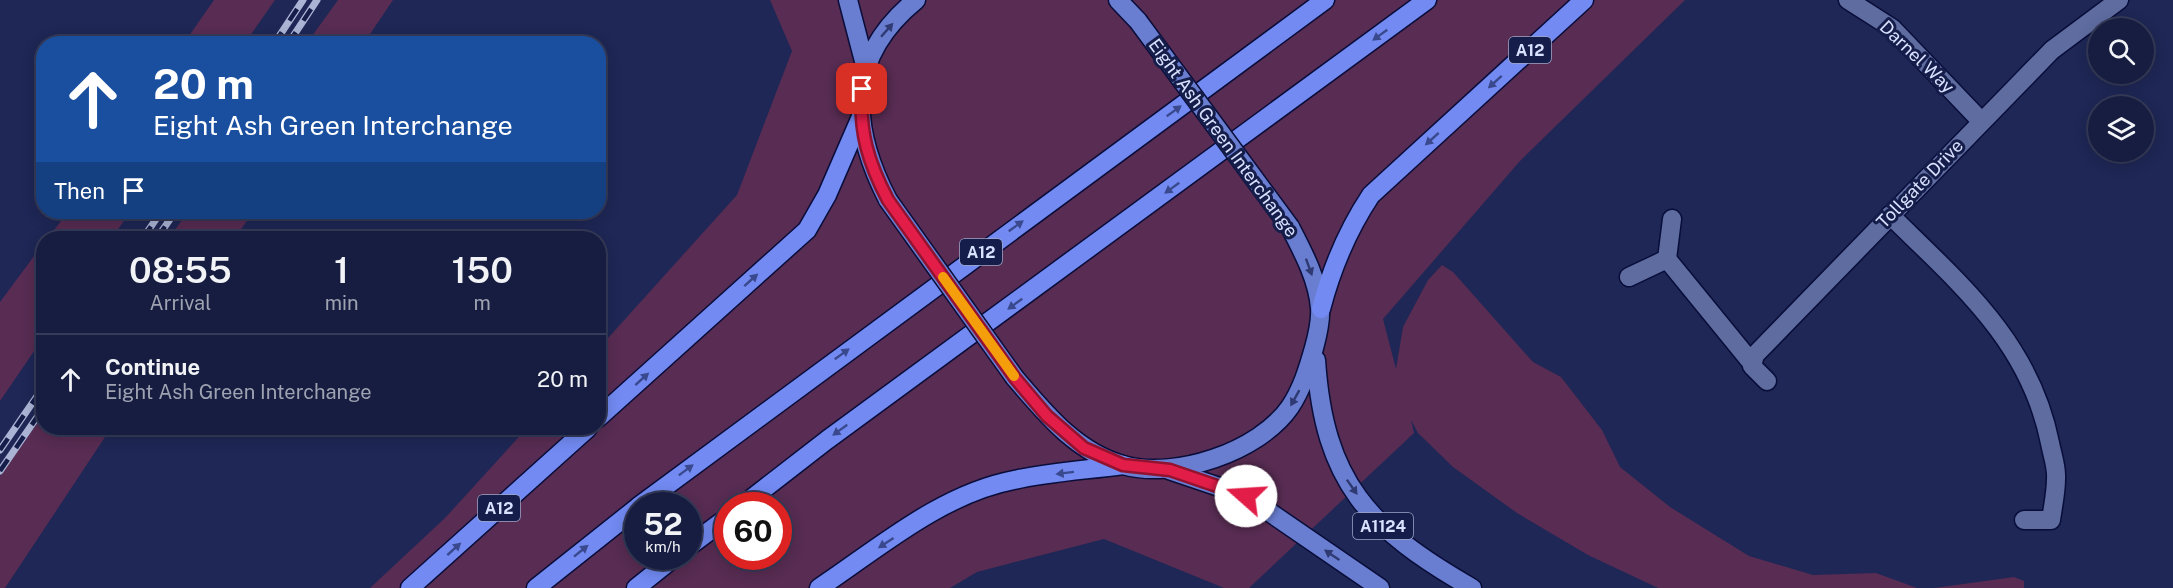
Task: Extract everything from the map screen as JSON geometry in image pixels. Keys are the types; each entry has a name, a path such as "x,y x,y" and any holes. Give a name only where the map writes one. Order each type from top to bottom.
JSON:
{"highway":[{"name":"A12","path":"657,492 1324,0"},
{"path":"760,492 827,440 1427,0"},
{"name":"A12","path":"1321,309 1329,276 1348,231 1371,195 1584,0"},
{"path":"606,411 807,230 827,195 860,119"},
{"name":"A12","path":"411,588 580,435"},
{"path":"819,588 930,514 968,494 1013,480 1123,465"},
{"name":"A12","path":"536,588 624,517"},
{"path":"636,588 658,570"}],"main road":[{"path":"848,0 865,65"},
{"name":"Eight Ash Green Interchange","path":"916,0 881,35 865,65 860,119 872,169 888,200 1015,378 1047,416 1084,448 1123,465 1170,470 1222,457 1264,431 1289,409 1306,379 1321,309 1309,266 1290,227 1138,21 1118,0"},
{"name":"A1124","path":"1315,343 1319,396 1326,435 1343,475 1371,516 1399,542 1472,588"},
{"name":"A1124","path":"1170,470 1246,496 1380,588"}],"street":[{"name":"Darnel Way","path":"1848,0 1892,28 1981,121"},
{"name":"Tollgate Drive","path":"1751,362 1890,215 2052,50 2120,0"},
{"path":"1890,215 1984,307 2011,346 2034,388 2048,431 2057,477 2051,520 2024,520"},
{"path":"1672,219 1667,259 1767,381"},
{"path":"1629,276 1667,259"}],"shaded area":[{"path":"214,0 275,0 250,36 189,36"},
{"path":"338,0 393,0 369,36 312,36"},
{"path":"770,0 1685,0 1520,161 1383,319 1396,369 1403,327 1428,280 1442,265 1453,272 1533,362 1561,377 1602,430 1620,467 1670,507 1749,556 1813,575 1876,573 1917,588 1658,588 1588,555 1517,513 1453,467 1418,433 1411,420 1414,433 1249,588 1224,588 1104,539 977,572 950,588 370,588 445,518 521,435 606,435 606,340 737,195 792,51"},
{"path":"63,219 125,219 117,231 53,231"},
{"path":"183,219 248,219 240,231 174,231"},
{"path":"36,253 36,348 0,401 0,302"},
{"path":"36,425 36,435 106,435 5,588 0,588 0,476"},
{"path":"2014,577 2024,581 2024,588 1934,588"}],"railway":[{"path":"279,36 303,0"},
{"path":"293,36 317,0"},
{"path":"148,231 156,219"},
{"path":"162,231 170,219"},
{"path":"0,450 36,398"},
{"path":"0,471 36,419"}],"slow traffic":[{"path":"943,277 1014,376"}],"route":[{"path":"862,89 860,119 872,169 888,200 1015,378 1047,416 1084,448 1123,465 1170,470 1246,496"}]}
